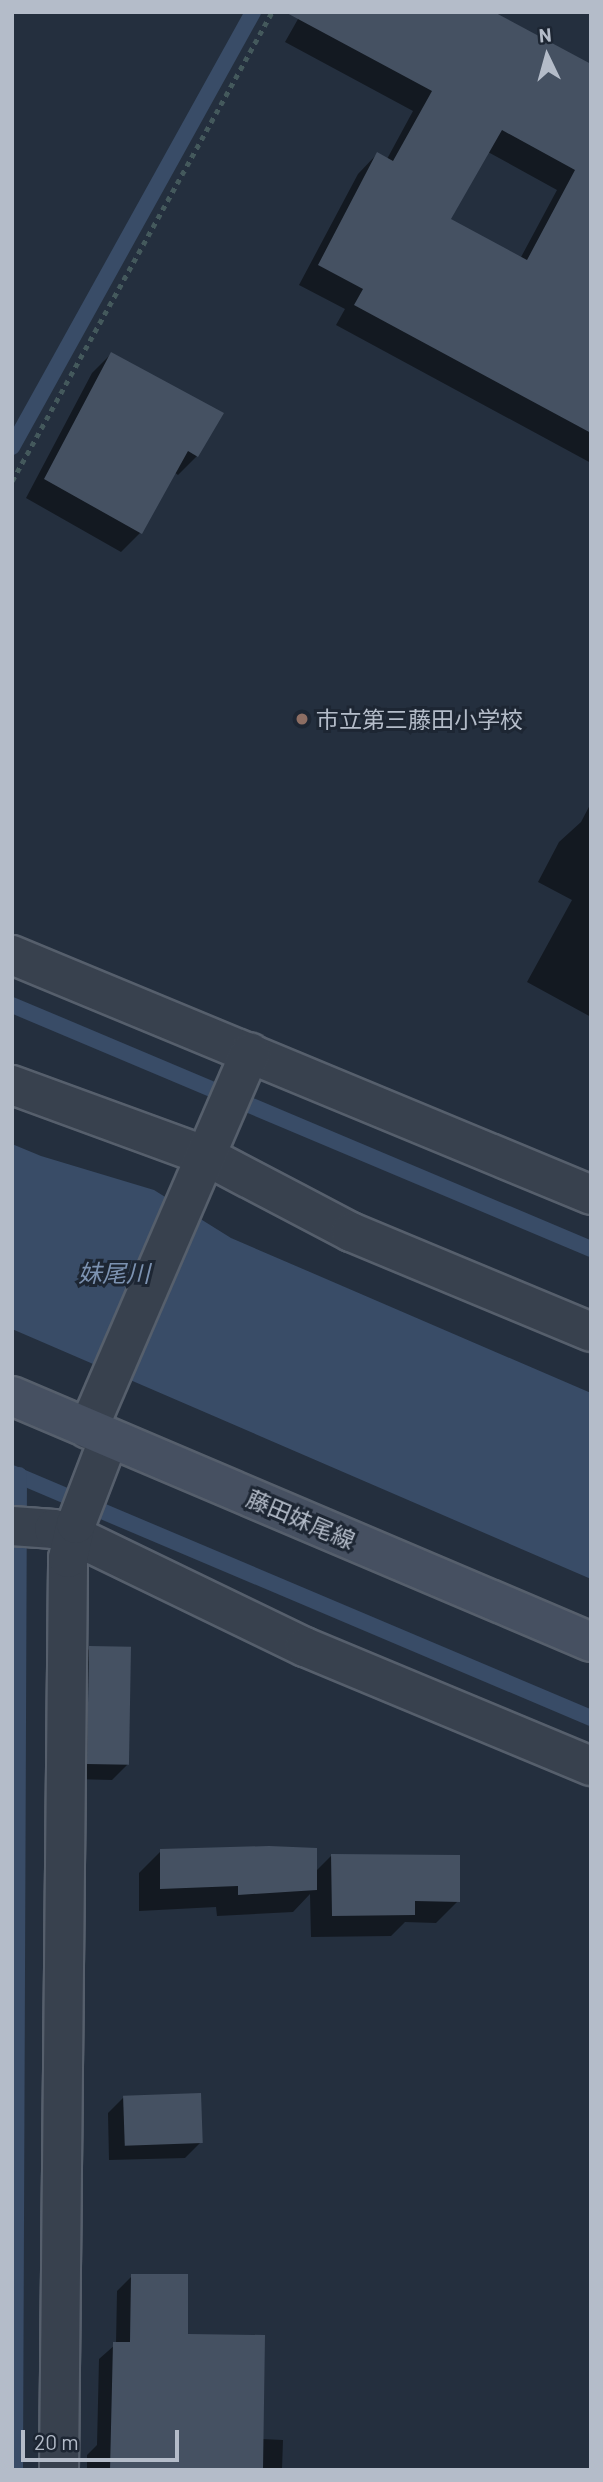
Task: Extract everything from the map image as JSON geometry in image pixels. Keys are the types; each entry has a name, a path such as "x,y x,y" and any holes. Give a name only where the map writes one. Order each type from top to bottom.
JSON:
{"main road":[{"name":"藤田妹尾線","path":"12,1396 591,1642"}],"street":[{"path":"12,955 244,1067 591,1195"},
{"path":"51,1528 92,1483 103,1395 244,1067"},
{"path":"12,1085 203,1165 351,1232 591,1332"},
{"path":"51,1528 305,1647 591,1766"},
{"path":"51,1528 68,1558 65,1627 59,2470"}],"path":[{"path":"12,481 272,12"}],"water":[{"name":"妹尾川","path":"12,1144 41,1156 154,1190 231,1238 591,1393 591,1579 12,1329"}],"building":[{"path":"285,12 494,12 591,64 591,433 354,305 363,289 318,265 377,152 393,161 432,91","holes":["502,130 575,170 527,260 451,219"]},
{"path":"111,352 224,413 198,457 188,451 142,534 44,479"},
{"path":"89,1646 131,1647 129,1765 87,1764"},
{"path":"269,1846 317,1848 317,1890 238,1895 238,1886 160,1889 160,1849"},
{"path":"331,1854 460,1855 460,1902 415,1901 415,1915 332,1916"},
{"path":"201,2093 203,2143 125,2146 123,2096"},
{"path":"131,2274 188,2274 188,2334 265,2335 263,2470 110,2470 113,2342 130,2342"}],"waterway":[{"path":"12,447 253,12"},
{"path":"12,1005 591,1249"},
{"path":"12,1473 591,1718"},
{"path":"15,2470 19,1475"}],"place":[{"name":"市立第三藤田小学校","path":"302,719"}]}
